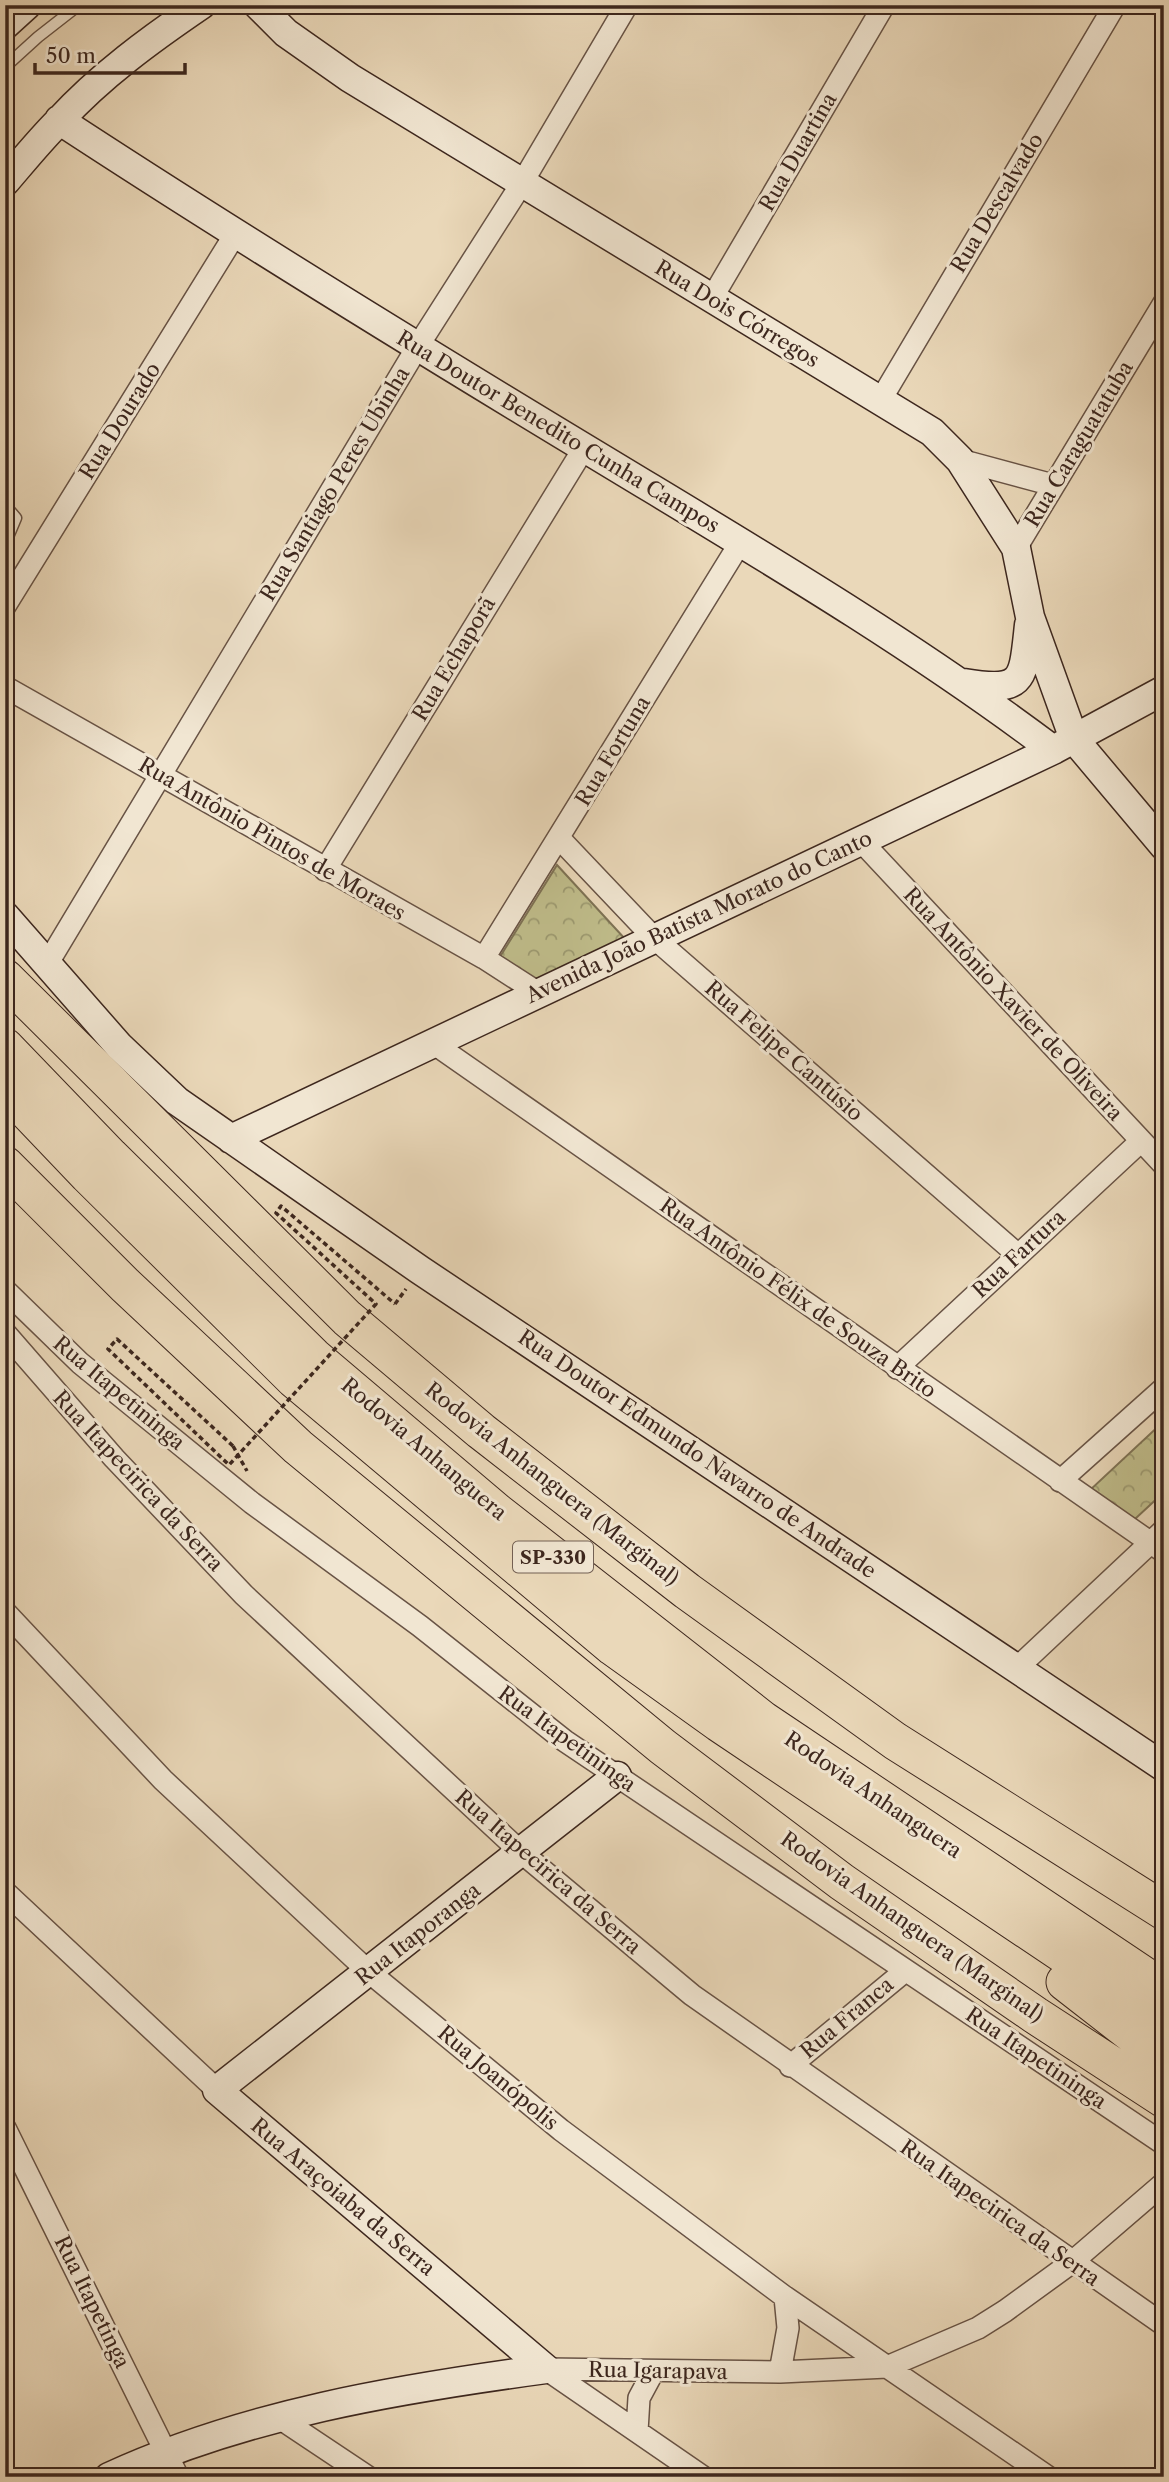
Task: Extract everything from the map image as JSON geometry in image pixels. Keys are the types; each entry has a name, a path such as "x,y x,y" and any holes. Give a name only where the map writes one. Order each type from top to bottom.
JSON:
{"highway":[{"name":"Rodovia Anhanguera (Marginal)","path":"5,978 348,1318 481,1431 687,1591 895,1741 1164,1911"},
{"name":"Rodovia Anhanguera","path":"5,1047 110,1156 313,1356 497,1513 763,1720 1164,1989"},
{"name":"Rodovia Anhanguera","path":"5,1088 88,1175 294,1379 613,1647 719,1723 1164,2022"},
{"name":"Rodovia Anhanguera (Marginal)","path":"5,1165 125,1285 298,1447 663,1746 842,1882 1164,2099"},
{"path":"719,1723 1164,2059"}],"street":[{"path":"5,182 52,128 146,42 201,5"},
{"name":"Rua Dois Córregos","path":"258,5 286,33 350,78 932,432 960,460 1016,548 1030,617 1057,693 1063,744"},
{"name":"Rua Santiago Peres Ubinha","path":"46,966 418,346 522,183 627,5"},
{"name":"Rua Duartina","path":"712,299 884,5"},
{"name":"Rua Descalvado","path":"880,401 1115,5"},
{"path":"5,158 52,128"},
{"name":"Rua Doutor Benedito Cunha Campos","path":"52,128 418,346 740,543 964,683 1012,719 1063,744"},
{"name":"Rua Dourado","path":"5,606 234,236"},
{"name":"Rua Caraguatatuba","path":"1016,548 1164,303"},
{"name":"Rua Echaporã","path":"325,870 584,448"},
{"path":"960,460 1053,485"},
{"name":"Rua Fortuna","path":"484,958 740,543"},
{"path":"1012,719 1010,701 1026,662 1030,617"},
{"path":"964,683 1000,688 1016,681 1028,680 1057,693"},
{"name":"Rua Antônio Pintos de Moraes","path":"5,687 484,958 537,992"},
{"name":"Avenida João Batista Morato do Canto","path":"232,1139 653,937 862,842 1063,744 1164,690"},
{"path":"1063,744 1164,846"},
{"name":"Rua Felipe Cantúsio","path":"559,838 653,937 1018,1255"},
{"name":"Rua Antônio Xavier de Oliveira","path":"862,842 1164,1166"},
{"name":"Rua Doutor Edmundo Navarro de Andrade","path":"5,916 46,966 119,1046 177,1101 420,1270 1164,1767"},
{"name":"Rua Antônio Félix de Souza Brito","path":"433,1043 1060,1481 1160,1542"},
{"name":"Rua Fartura","path":"898,1368 1141,1141"},
{"name":"Rua Itapetininga","path":"5,1290 80,1363 252,1503 420,1626 565,1741 1164,2144"},
{"name":"Rua Itapecirica da Serra","path":"5,1334 114,1458 244,1595 522,1853 692,1995 1071,2263 1164,2325"},
{"path":"1060,1481 1164,1388"},
{"path":"1017,1668 1160,1542"},
{"name":"Rua Joanópolis","path":"5,1612 163,1780 369,1972 561,2130 785,2297 1048,2477"},
{"name":"Rua Itaporanga","path":"217,2090 617,1776"},
{"name":"Rua Araçoiaba da Serra","path":"6,1894 217,2090 546,2370 703,2477"},
{"name":"Rua Franca","path":"790,2066 905,1971"},
{"name":"Rua Itapetinga","path":"5,2128 178,2477"},
{"name":"Rua Igarapava","path":"108,2477 165,2451 278,2417 451,2382 546,2370 780,2372 887,2367 978,2328 1071,2263 1164,2183"},
{"path":"780,2372 788,2328 785,2297"},
{"path":"637,2431 639,2398 653,2372"},
{"path":"278,2417 368,2477"}],"lane":[{"path":"5,67 79,5"},
{"path":"5,505 16,519 5,544"}],"path":[{"path":"233,1446 117,1339 108,1349 229,1465 376,1304 276,1213 281,1206 395,1304"}],"green space":[{"path":"557,865 626,940 539,983 498,960"},
{"path":"1164,1421 1164,1492 1135,1519 1090,1490"}]}
